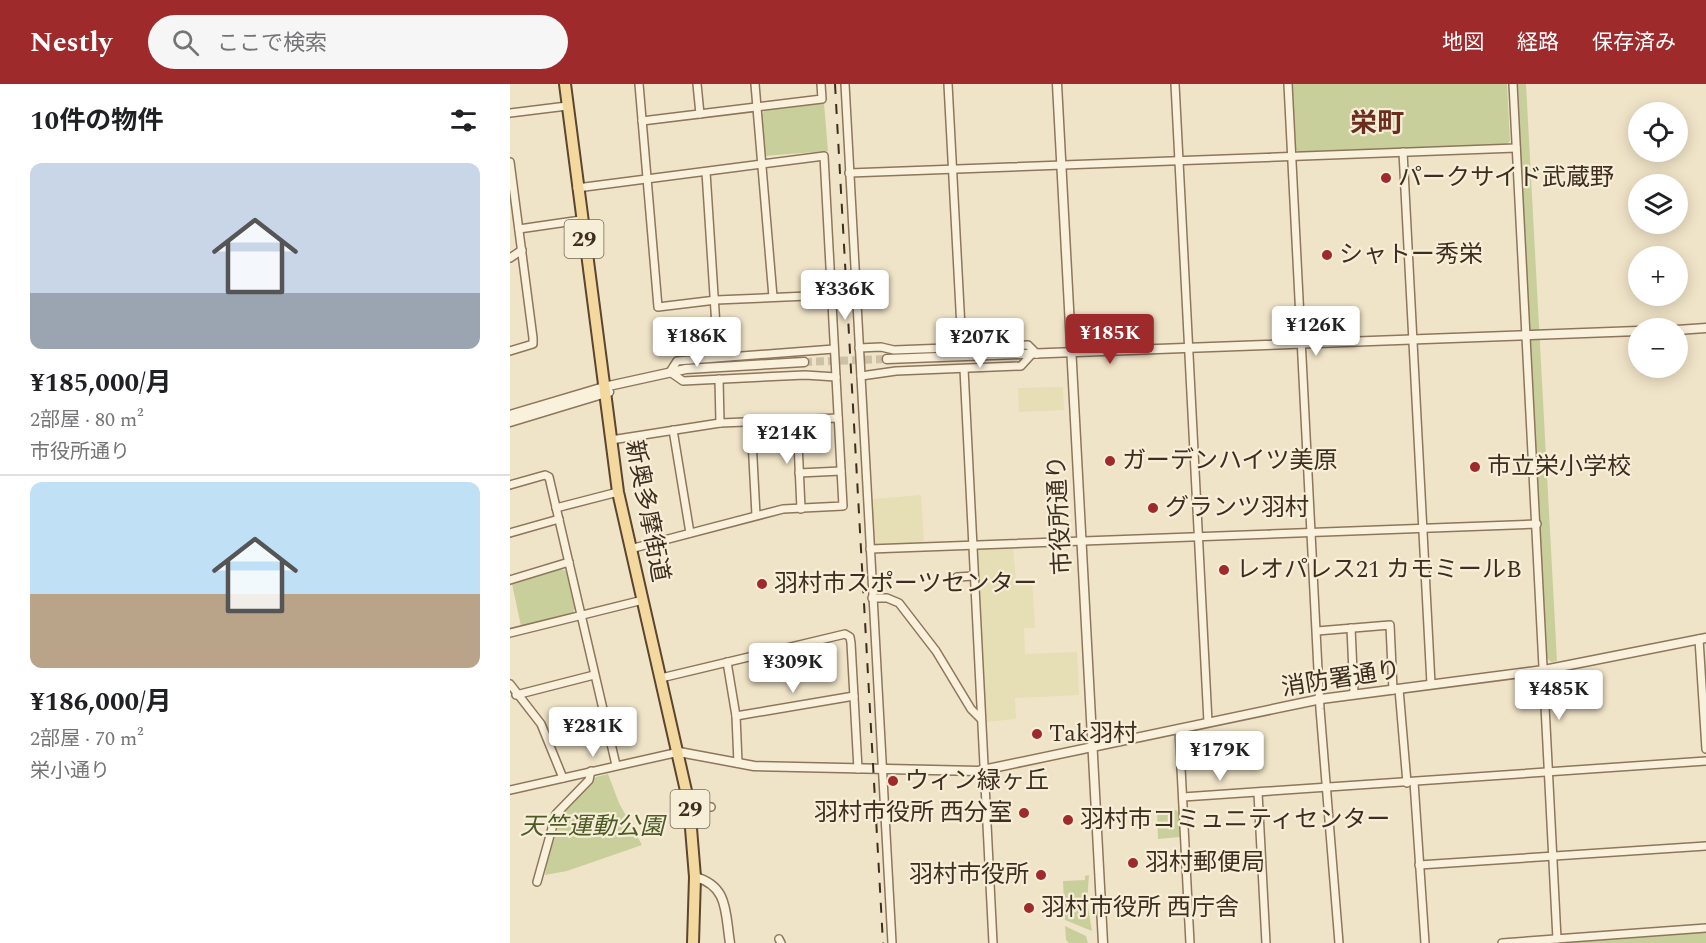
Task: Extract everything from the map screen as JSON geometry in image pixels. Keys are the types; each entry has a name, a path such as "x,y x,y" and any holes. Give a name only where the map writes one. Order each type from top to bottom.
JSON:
{"main road":[{"name":"新奥多摩街道","path":"565,84 618,492 689,804 695,877 693,943"}],"street":[{"path":"639,84 658,307 716,300 831,295"},
{"path":"697,84 700,114"},
{"path":"755,84 773,297"},
{"path":"642,121 822,99 821,84"},
{"path":"845,84 892,943"},
{"path":"948,84 962,347"},
{"name":"市役所通り","path":"1057,84 1103,943"},
{"path":"1175,84 1208,722"},
{"path":"1288,84 1321,699 1339,943"},
{"path":"1513,84 1557,939"},
{"path":"510,113 567,106"},
{"path":"849,174 1516,148"},
{"path":"1403,152 1431,684"},
{"path":"578,188 824,156 843,506 783,509 630,549"},
{"path":"510,162 513,211 519,229 532,344 510,351"},
{"path":"706,172 718,357"},
{"path":"519,229 581,220"},
{"path":"510,258 522,250"},
{"path":"1688,329 1706,328"},
{"path":"887,358 1034,355 1628,331"},
{"path":"859,348 1028,345 1034,355"},
{"path":"670,372 677,361 834,349"},
{"path":"861,376 896,371 1021,366 1034,355"},
{"path":"510,415 527,413 670,372 717,366 804,362"},
{"path":"963,369 993,943"},
{"path":"670,372 683,381 805,375 836,377"},
{"path":"719,379 720,423"},
{"path":"510,422 527,413"},
{"path":"611,440 720,423 838,418"},
{"path":"797,420 801,509"},
{"path":"751,421 756,515"},
{"path":"673,430 690,533"},
{"path":"799,473 841,471"},
{"path":"510,485 547,475 616,765"},
{"path":"556,508 618,492"},
{"path":"510,533 559,519"},
{"path":"870,549 1537,524"},
{"path":"510,580 569,562"},
{"path":"957,577 974,576"},
{"path":"872,598 894,600 902,607 936,651 971,709 981,719"},
{"path":"510,633 643,600"},
{"path":"1317,631 1390,625 1396,689 1410,783 1425,943"},
{"path":"1350,628 1354,694"},
{"path":"661,678 845,634 850,637 858,769"},
{"path":"1702,639 1706,749"},
{"name":"消防署通り","path":"679,752 738,763 776,767 984,770 1321,699 1544,670 1702,639"},
{"path":"727,662 736,716 738,763"},
{"path":"516,695 594,675"},
{"path":"510,684 516,695 541,724 563,778"},
{"path":"736,716 854,696"},
{"path":"1179,729 1190,943"},
{"path":"510,790 679,752"},
{"path":"1183,797 1706,761"},
{"path":"537,882 556,814 589,780 591,771"},
{"path":"1258,793 1266,943"},
{"path":"689,804 711,807"},
{"path":"1419,865 1706,846"},
{"path":"695,877 710,881 718,888 722,896 730,943"},
{"path":"1502,943 1706,928"}],"shaded area":[{"path":"1063,387 1064,410 1019,412 1018,388"},
{"path":"921,495 924,543 877,545 873,541 872,499"},
{"path":"979,548 1013,548 1016,580 1032,579 1035,628 1024,628 1025,654 1077,652 1079,695 1015,698 1016,719 985,722 976,551"}],"green space":[{"path":"1291,84 1507,84 1510,141 1507,144 1299,152 1295,149"},
{"path":"1517,84 1526,84 1557,661 1551,662 1547,658"},
{"path":"824,103 828,151 764,156 761,115 765,110"},
{"path":"561,569 566,571 575,609 572,614 521,626 512,584"},
{"name":"天竺運動公園","path":"608,774 619,803 642,845 567,871 545,875 550,843 563,807 596,777"},
{"path":"1176,810 1179,813 1180,837 1158,839 1157,811"},
{"path":"1089,875 1087,902 1092,931 1065,920 1063,881 1085,880 1085,876"},
{"path":"1065,926 1086,936 1088,943 1069,943 1066,940"},
{"path":"1706,932 1706,943 1559,943"}],"tunnel":[{"path":"804,362 887,359"}],"railway":[{"path":"835,84 883,943"}],"place":[{"name":"パークサイド武蔵野","path":"1386,178"},
{"name":"シャトー秀栄","path":"1327,255"},
{"name":"ガーデンハイツ美原","path":"1110,461"},
{"name":"市立栄小学校","path":"1475,467"},
{"name":"グランツ羽村","path":"1153,508"},
{"name":"レオパレス21 カモミールB","path":"1224,570"},
{"name":"羽村市スポーツセンター","path":"762,584"},
{"name":"Tak羽村","path":"1037,734"},
{"name":"ウィン緑ヶ丘","path":"893,781"},
{"name":"羽村市役所 西分室","path":"1024,813"},
{"name":"羽村市コミュニティセンター","path":"1068,820"},
{"name":"羽村郵便局","path":"1133,863"},
{"name":"羽村市役所","path":"1041,875"},
{"name":"羽村市役所 西庁舎","path":"1029,908"}],"district":[{"name":"栄町","path":"1377,124"}]}
